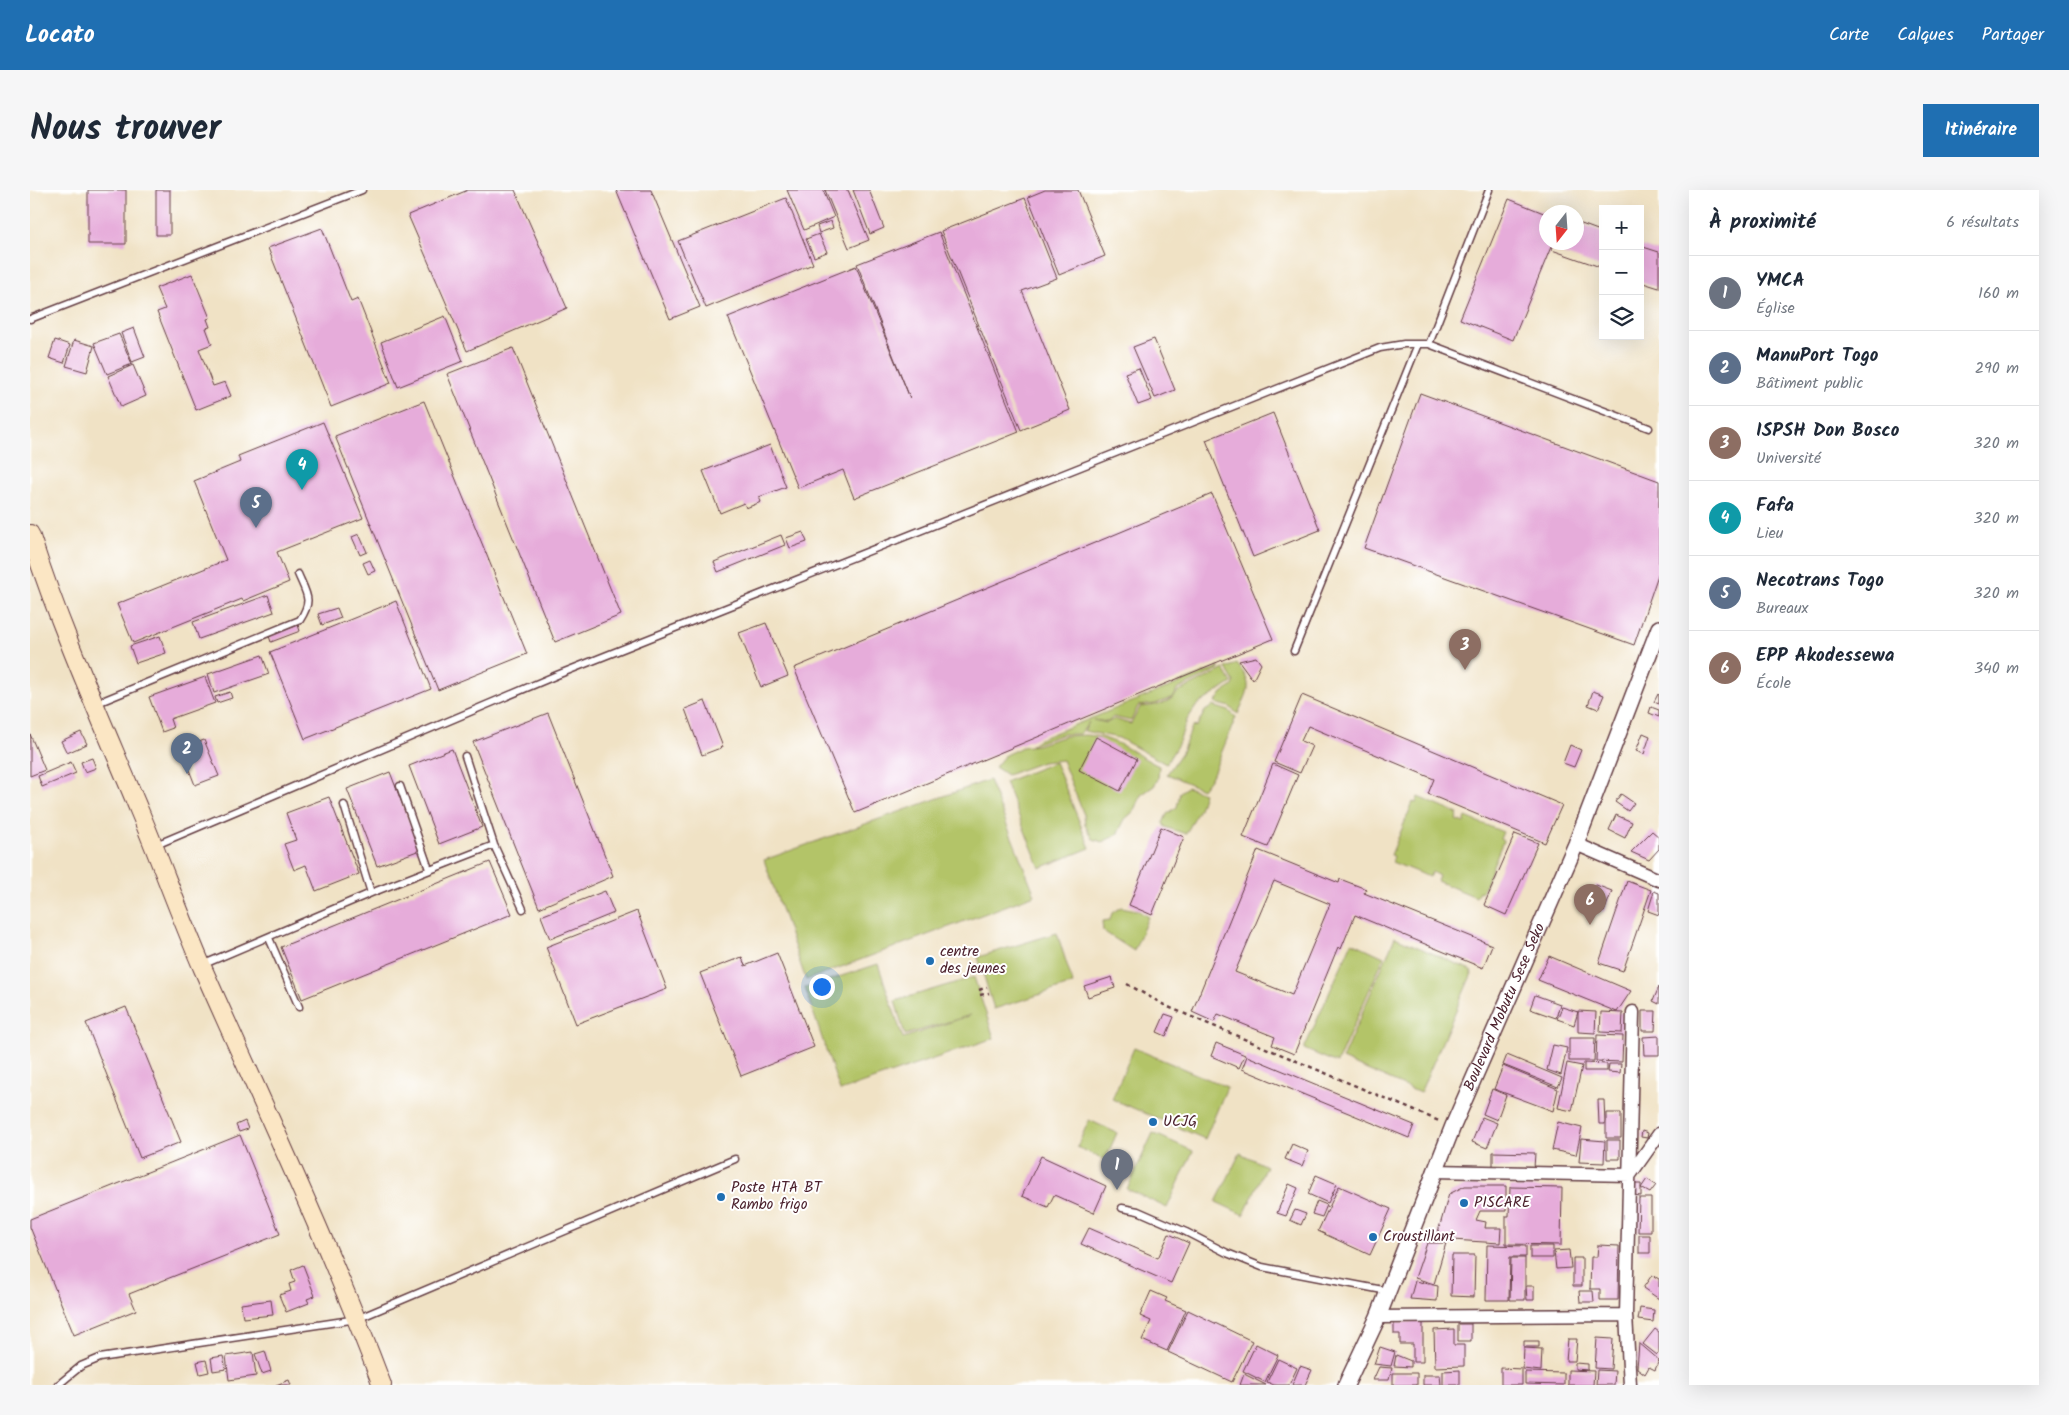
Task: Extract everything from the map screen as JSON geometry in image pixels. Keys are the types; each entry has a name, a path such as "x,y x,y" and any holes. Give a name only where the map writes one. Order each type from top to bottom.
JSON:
{"main road":[{"path":"30,534 64,628 201,965 357,1319 382,1385"}],"street":[{"name":"Boulevard Mobutu Sese Seko","path":"1346,1385 1378,1317 1453,1126 1576,844 1658,635"},
{"path":"1576,844 1659,880"},
{"path":"1630,1385 1626,1315 1633,1012"},
{"path":"1630,1175 1659,1134"},
{"path":"1434,1171 1630,1175"},
{"path":"1378,1317 1626,1315"}],"lane":[{"path":"30,320 362,190"},
{"path":"1429,344 1489,190"},
{"path":"154,846 557,675 1380,348 1404,344 1429,344 1649,428"},
{"path":"1294,650 1418,344"},
{"path":"95,704 300,620 308,607 308,598 298,574"},
{"path":"465,756 494,845 523,909"},
{"path":"400,786 429,869"},
{"path":"344,806 371,893"},
{"path":"201,965 269,938 429,869 494,845"},
{"path":"269,938 299,1007"},
{"path":"58,1385 81,1366 100,1358 357,1319 735,1159"},
{"path":"1122,1208 1138,1211 1186,1232 1226,1253 1262,1266 1388,1291"}],"path":[{"path":"1127,984 1166,1006 1453,1126"},
{"path":"979,990 987,987"},
{"path":"980,995 989,993"}],"green space":[{"path":"1237,664 1243,671 1248,683 1247,693 1238,714 1230,707 1215,703 1222,693 1233,686 1234,682 1226,668"},
{"path":"1219,667 1219,669 1177,690 1174,696 1178,692 1224,669 1232,683 1197,705 1187,720 1178,744 1166,764 1119,738 1084,731 1089,722 1080,734 1063,734 1031,745 1037,740","holes":["1173,697 1161,704 1140,707 1131,724 1114,719 1107,723 1093,720 1108,722 1113,717 1131,721 1138,706 1155,704"]},
{"path":"1213,706 1229,711 1236,717 1212,776 1202,789 1167,774 1182,752 1192,727 1197,726 1205,711"},
{"path":"1065,736 1096,736 1115,742 1159,766 1158,779 1154,786 1141,795 1133,812 1125,819 1117,835 1102,842 1093,839 1085,825 1084,815 1062,760 1043,762 1007,775 995,767 1005,755 1022,747 1037,745"},
{"path":"1055,762 1090,848 1040,868 1005,782"},
{"path":"989,780 1035,895 806,980 764,860"},
{"path":"1187,787 1204,793 1199,809 1186,834 1165,827 1163,823 1167,814 1177,807 1180,792"},
{"path":"1418,797 1458,814 1456,820 1464,823 1466,817 1503,832 1500,839 1503,841 1482,892 1479,891 1476,897 1437,881 1439,876 1432,872 1429,877 1392,862 1394,856 1391,855 1413,802 1416,803"},
{"path":"1121,907 1137,910 1148,917 1134,951 1103,931 1102,921 1110,920 1112,913"},
{"path":"1057,933 1073,984 994,1009 978,957"},
{"path":"1395,937 1473,971 1420,1093 1342,1059"},
{"path":"1352,942 1384,957 1337,1063 1304,1049"},
{"path":"878,964 903,1038 971,1015 905,1035 895,1001 974,977 994,1038 840,1091 805,988"},
{"path":"1134,1048 1227,1087 1205,1139 1112,1099"},
{"path":"1089,1120 1117,1133 1105,1160 1077,1147"},
{"path":"1153,1133 1193,1151 1167,1208 1127,1189"},
{"path":"1240,1153 1266,1166 1244,1215 1216,1202"}],"building":[{"path":"88,190 126,190 126,244 88,244"},
{"path":"156,190 170,190 170,235 156,235"},
{"path":"468,190 515,190 567,308 467,351 408,215"},
{"path":"616,190 651,190 700,307 670,319"},
{"path":"787,190 823,190 834,217 804,230"},
{"path":"825,190 848,190 869,240 849,248"},
{"path":"853,190 869,190 884,228 870,234"},
{"path":"1045,190 1078,190 1105,256 1059,275 1028,197"},
{"path":"786,198 813,264 706,308 678,241"},
{"path":"1025,198 1057,278 1022,291 1070,410 1021,430 941,231"},
{"path":"1509,199 1539,211 1539,250 1550,250 1513,340 1460,319"},
{"path":"831,221 833,228 819,233 817,226"},
{"path":"1584,225 1599,231 1599,267 1552,250 1584,250"},
{"path":"322,228 351,302 358,299 391,383 331,407 268,248"},
{"path":"939,232 1019,432 854,498 843,470 798,488 728,317 856,266 910,398 857,264"},
{"path":"819,234 827,252 814,257 806,239"},
{"path":"1644,247 1659,252 1659,288 1644,283"},
{"path":"192,274 210,318 207,319 210,327 206,328 212,344 199,349 213,386 225,382 231,396 196,410 157,312 165,309 156,288"},
{"path":"445,316 463,361 398,387 381,342"},
{"path":"134,328 145,357 132,362 121,333"},
{"path":"119,334 132,364 107,374 94,343"},
{"path":"1154,339 1175,390 1155,398 1133,347"},
{"path":"55,340 70,345 64,363 49,358"},
{"path":"74,340 94,346 87,372 66,366"},
{"path":"513,348 621,615 555,642 447,374"},
{"path":"133,365 146,396 121,407 108,376"},
{"path":"1139,368 1152,400 1138,405 1125,373"},
{"path":"1420,393 1659,481 1659,572 1634,645 1364,548"},
{"path":"424,401 527,654 438,690 335,436"},
{"path":"1273,413 1320,530 1253,557 1206,440"},
{"path":"323,422 363,518 277,552 289,582 133,643 117,604 226,560 194,481 240,462 238,456"},
{"path":"770,445 786,487 759,497 761,502 746,508 744,503 720,513 703,471"},
{"path":"1212,494 1273,639 855,813 794,668"},
{"path":"803,532 807,542 790,548 786,538"},
{"path":"359,534 367,552 360,555 352,537"},
{"path":"781,535 785,545 718,572 714,562"},
{"path":"370,560 375,571 368,574 363,563"},
{"path":"268,595 274,612 199,639 193,622"},
{"path":"396,601 431,689 305,739 270,652"},
{"path":"337,608 341,618 322,625 318,614"},
{"path":"766,623 788,676 761,687 739,633"},
{"path":"298,625 300,631 271,642 269,636"},
{"path":"160,636 166,653 136,663 130,646"},
{"path":"262,655 269,674 214,693 208,674"},
{"path":"1256,657 1261,664 1253,680 1239,661"},
{"path":"205,677 215,703 170,719 173,728 162,732 149,697"},
{"path":"1593,691 1604,695 1598,709 1588,705"},
{"path":"230,692 232,698 217,703 215,697"},
{"path":"1302,695 1562,805 1545,843 1428,794 1434,779 1308,726 1301,741 1312,746 1300,773 1274,762"},
{"path":"1659,695 1659,704 1654,702"},
{"path":"705,701 723,747 702,755 685,709"},
{"path":"1651,707 1659,710 1659,717 1649,713"},
{"path":"548,713 613,876 539,908 473,742"},
{"path":"81,732 87,744 67,753 61,741"},
{"path":"1643,733 1650,736 1644,754 1636,751"},
{"path":"30,734 45,770 30,776"},
{"path":"1096,737 1137,759 1120,791 1079,770"},
{"path":"204,740 219,776 195,785 181,749"},
{"path":"1570,745 1581,750 1574,767 1563,763"},
{"path":"452,749 482,827 439,844 409,766"},
{"path":"92,758 96,768 85,772 81,762"},
{"path":"71,762 76,773 42,787 38,776"},
{"path":"1273,764 1298,775 1268,847 1243,837"},
{"path":"390,772 420,850 377,866 347,789"},
{"path":"1621,794 1634,803 1628,811 1615,802"},
{"path":"329,797 359,874 316,891 306,865 294,870 284,844 296,840 286,813"},
{"path":"1616,815 1632,822 1625,838 1609,830"},
{"path":"1161,827 1184,837 1152,915 1129,905"},
{"path":"1652,831 1659,837 1659,849 1649,860 1631,852"},
{"path":"1515,834 1538,843 1506,915 1484,905"},
{"path":"1258,850 1339,883 1340,879 1366,889 1364,893 1492,945 1483,968 1355,915 1341,949 1338,947 1294,1054 1272,1045 1275,1037 1218,1014 1214,1022 1192,1012","holes":["1274,881 1330,904 1292,995 1235,972"]},
{"path":"490,862 512,914 302,999 281,947"},
{"path":"1627,881 1651,890 1623,971 1599,963"},
{"path":"1596,885 1612,891 1604,912 1588,906"},
{"path":"605,891 614,913 550,939 541,916"},
{"path":"1654,891 1659,893 1659,915 1648,911"},
{"path":"637,911 667,989 576,1024 546,947"},
{"path":"777,953 814,1047 741,1076 700,973 742,957 745,966"},
{"path":"1549,956 1631,991 1617,1012 1538,980"},
{"path":"1112,977 1115,988 1088,997 1084,986"},
{"path":"1659,987 1659,1004 1653,1001"},
{"path":"1535,995 1560,1004 1556,1018 1530,1009"},
{"path":"126,1007 181,1142 140,1158 86,1023"},
{"path":"1562,1007 1578,1012 1574,1025 1557,1019"},
{"path":"1578,1011 1596,1012 1595,1033 1578,1032"},
{"path":"1642,1011 1656,1011 1655,1031 1642,1031"},
{"path":"1601,1012 1623,1013 1622,1033 1600,1032"},
{"path":"1165,1014 1174,1017 1166,1036 1157,1032"},
{"path":"1597,1035 1623,1036 1622,1062 1596,1061"},
{"path":"1659,1036 1659,1055 1644,1055 1643,1037"},
{"path":"1569,1038 1595,1038 1594,1061 1569,1061"},
{"path":"1216,1043 1245,1055 1239,1068 1211,1056"},
{"path":"1553,1045 1567,1048 1561,1075 1547,1070"},
{"path":"1507,1055 1562,1078 1558,1087 1503,1065"},
{"path":"1247,1056 1414,1125 1409,1138 1242,1069"},
{"path":"1567,1063 1582,1066 1572,1111 1558,1108"},
{"path":"1584,1063 1607,1064 1607,1071 1584,1071"},
{"path":"1609,1064 1621,1064 1620,1073 1608,1072"},
{"path":"1503,1066 1558,1089 1553,1111 1494,1089"},
{"path":"1492,1089 1506,1095 1497,1120 1483,1114"},
{"path":"1598,1100 1604,1100 1605,1124 1599,1124"},
{"path":"1606,1113 1621,1113 1621,1138 1606,1138"},
{"path":"1482,1117 1497,1123 1487,1148 1472,1142"},
{"path":"245,1121 248,1129 239,1132 236,1125"},
{"path":"1558,1122 1582,1128 1576,1155 1552,1150"},
{"path":"1642,1131 1648,1133 1647,1138 1641,1137"},
{"path":"240,1135 280,1234 129,1294 136,1310 74,1335 30,1227 30,1219"},
{"path":"1581,1139 1605,1141 1604,1163 1579,1162"},
{"path":"1607,1140 1620,1140 1620,1159 1607,1159"},
{"path":"1292,1144 1308,1151 1302,1166 1285,1159"},
{"path":"1493,1152 1535,1153 1534,1168 1493,1168"},
{"path":"1041,1156 1106,1186 1094,1213 1054,1195 1048,1207 1022,1196"},
{"path":"1316,1175 1337,1184 1328,1203 1308,1194"},
{"path":"1647,1179 1656,1185 1650,1193 1641,1188"},
{"path":"1289,1184 1298,1188 1286,1216 1277,1213"},
{"path":"1633,1184 1641,1184 1641,1196 1633,1195"},
{"path":"1339,1186 1391,1209 1370,1255 1318,1231"},
{"path":"1465,1186 1506,1186 1506,1211 1480,1211 1476,1220 1486,1222 1485,1228 1501,1228 1500,1243 1436,1239 1449,1194"},
{"path":"1510,1187 1562,1188 1561,1245 1506,1244 1506,1216 1509,1216"},
{"path":"1639,1198 1651,1198 1651,1232 1638,1232"},
{"path":"1317,1201 1327,1205 1322,1217 1312,1214"},
{"path":"1295,1210 1306,1214 1301,1225 1290,1220"},
{"path":"1089,1228 1158,1258 1169,1234 1189,1243 1171,1283 1081,1244"},
{"path":"1639,1235 1650,1235 1650,1253 1639,1253"},
{"path":"1427,1243 1446,1243 1434,1284 1415,1278"},
{"path":"1487,1245 1526,1246 1526,1257 1510,1257 1509,1300 1486,1300"},
{"path":"1598,1245 1619,1246 1618,1300 1600,1300 1600,1289 1590,1289 1591,1257 1597,1257"},
{"path":"1530,1246 1553,1246 1553,1258 1530,1258"},
{"path":"1569,1250 1571,1268 1556,1269 1554,1251"},
{"path":"1452,1255 1475,1255 1474,1297 1451,1296"},
{"path":"1511,1258 1525,1258 1525,1300 1510,1300"},
{"path":"1573,1258 1582,1258 1582,1286 1573,1286"},
{"path":"303,1265 315,1296 307,1299 309,1303 286,1312 279,1295 291,1291 289,1284 295,1282 291,1270"},
{"path":"1652,1275 1659,1279 1659,1299 1643,1288"},
{"path":"1415,1281 1438,1286 1437,1301 1410,1299"},
{"path":"1526,1286 1534,1286 1534,1300 1527,1300"},
{"path":"1151,1291 1167,1298 1165,1301 1186,1310 1167,1351 1142,1340 1151,1321 1140,1316"},
{"path":"1579,1291 1593,1291 1594,1302 1580,1302"},
{"path":"271,1300 273,1315 243,1318 241,1304"},
{"path":"1640,1308 1654,1310 1653,1322 1638,1320"},
{"path":"1188,1310 1252,1341 1232,1382 1168,1352"},
{"path":"1394,1322 1423,1322 1423,1362 1413,1362 1413,1344 1400,1344 1400,1334 1394,1334"},
{"path":"1458,1324 1471,1324 1471,1341 1458,1341"},
{"path":"1454,1329 1454,1345 1464,1345 1464,1366 1435,1367 1434,1330"},
{"path":"1655,1329 1659,1332 1659,1352 1657,1355 1643,1344"},
{"path":"1597,1338 1613,1339 1611,1369 1595,1368"},
{"path":"1568,1339 1577,1339 1575,1361 1566,1361"},
{"path":"1524,1341 1539,1341 1539,1347 1524,1347"},
{"path":"1639,1343 1659,1360 1655,1370 1649,1367 1645,1374 1637,1368"},
{"path":"1256,1344 1278,1355 1265,1382 1243,1371"},
{"path":"1380,1347 1395,1352 1391,1366 1374,1364"},
{"path":"1524,1348 1542,1349 1541,1371 1523,1369"},
{"path":"265,1351 271,1371 262,1374 255,1354"},
{"path":"253,1352 256,1376 229,1380 226,1356"},
{"path":"1396,1355 1411,1361 1411,1367 1394,1366"},
{"path":"223,1356 226,1369 213,1371 211,1358"},
{"path":"1278,1359 1297,1368 1289,1385 1274,1385 1267,1382"},
{"path":"206,1360 209,1372 200,1374 197,1362"},
{"path":"1575,1363 1588,1364 1588,1370 1575,1369"},
{"path":"1300,1366 1312,1370 1305,1385 1292,1385"},
{"path":"1379,1367 1392,1368 1389,1380 1373,1380"},
{"path":"1501,1368 1522,1369 1522,1385 1501,1385"},
{"path":"1460,1370 1460,1385 1443,1385 1443,1371"},
{"path":"1568,1370 1594,1371 1593,1385 1568,1385"},
{"path":"1597,1370 1615,1371 1614,1385 1596,1385"},
{"path":"1525,1372 1564,1373 1564,1385 1525,1384"},
{"path":"1393,1373 1417,1373 1417,1385 1393,1385"},
{"path":"1244,1374 1266,1385 1240,1385"},
{"path":"1423,1375 1440,1375 1441,1385 1423,1385"},
{"path":"289,1380 291,1385 276,1385"}],"place":[{"name":"Fafa","path":"302,490"},
{"name":"Necotrans Togo","path":"256,528"},
{"name":"ISPSH Don Bosco","path":"1465,670"},
{"name":"ManuPort Togo","path":"187,774"},
{"name":"EPP Akodessewa","path":"1590,925"},
{"name":"centre des jeunes","path":"930,961"},
{"name":"UCJG","path":"1153,1122"},
{"name":"YMCA","path":"1117,1190"},
{"name":"Poste HTA BT Rambo frigo","path":"721,1197"},
{"name":"PISCARE","path":"1464,1203"},
{"name":"Croustillant","path":"1373,1237"}]}
